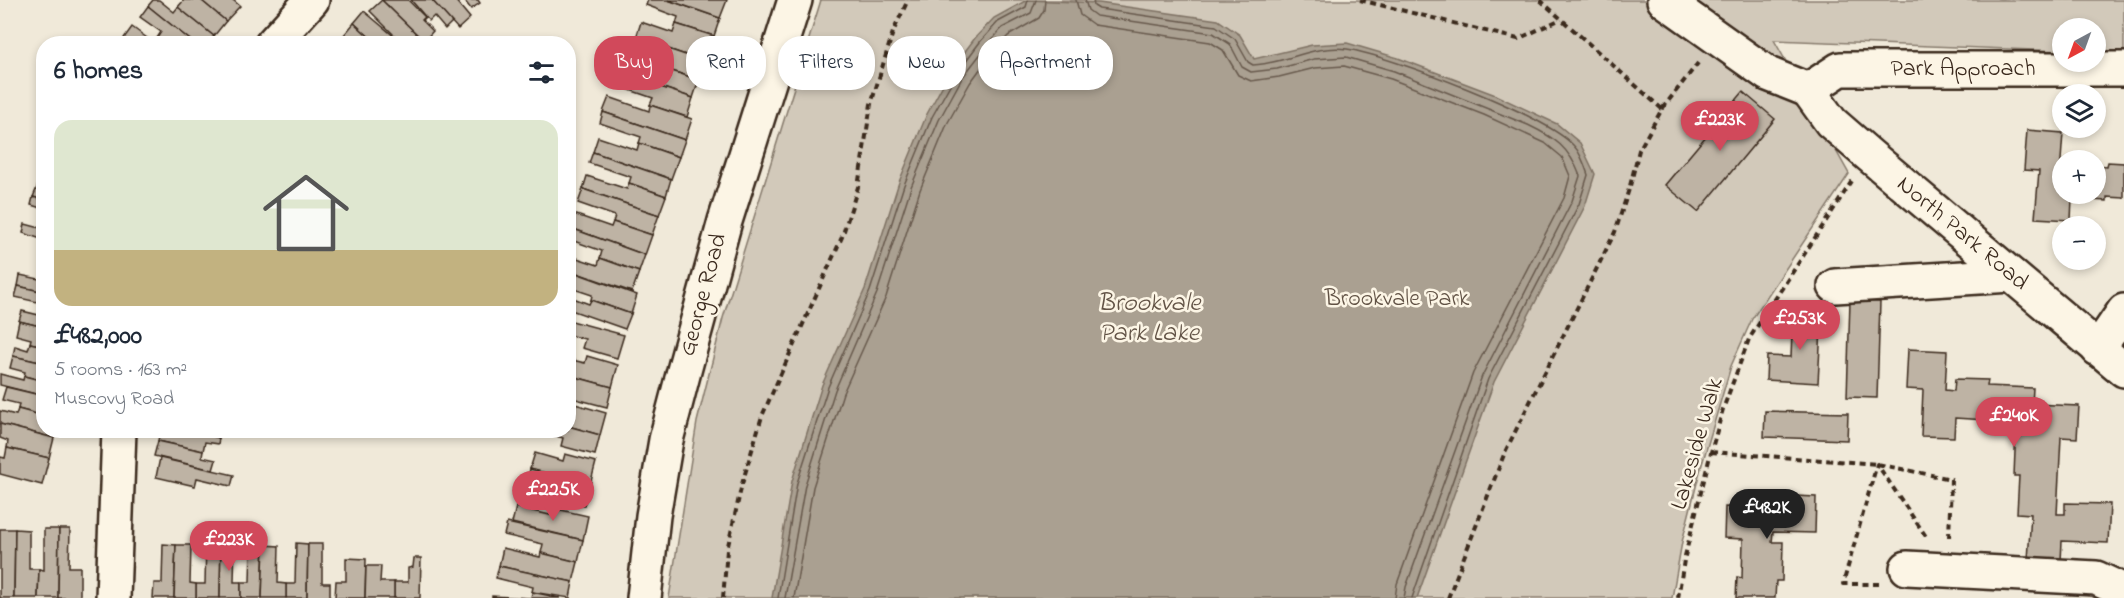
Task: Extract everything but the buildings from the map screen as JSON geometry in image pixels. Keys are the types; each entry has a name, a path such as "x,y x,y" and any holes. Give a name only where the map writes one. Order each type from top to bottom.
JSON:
{"street":[{"path":"279,36 312,0"},
{"name":"George Road","path":"644,598 653,516 666,440 724,221 795,0"},
{"path":"1664,0 1717,40 1768,74 1808,90"},
{"name":"Park Approach","path":"1808,90 1840,69 2124,69"},
{"name":"North Park Road","path":"1808,90 1831,122 2124,370"},
{"path":"1835,286 2011,275"},
{"path":"2098,349 2124,311"},
{"path":"113,598 119,438"},
{"path":"1896,576 1948,568 2036,586 2096,578 2124,591"}],"path":[{"path":"723,598 727,550 742,484 762,416 842,237 858,187 874,93 893,32 908,0"},
{"path":"1360,0 1518,39 1561,19"},
{"path":"1540,0 1662,108"},
{"path":"1448,598 1505,452 1615,232 1639,150 1662,108 1717,40"},
{"name":"Lakeside Walk","path":"1678,598 1684,560 1711,452 1723,409 1749,339 1869,155"},
{"path":"1711,452 1877,464 1951,479 1948,568"},
{"path":"1877,464 1948,568"},
{"path":"1877,464 1843,584 1896,576"}],"green space":[{"name":"Brookvale Park","path":"821,0 2124,0 2124,52 2106,52 2106,18 2052,18 2052,51 1774,40 1849,174 1752,319 1731,366 1700,471 1682,542 1672,598 669,598 697,422 723,318 793,90 875,90 875,36 810,36"}],"water":[{"name":"Brookvale Park Lake","path":"1027,0 1099,3 1218,20 1240,35 1254,59 1312,45 1347,43 1398,58 1493,94 1557,124 1580,143 1595,174 1585,206 1494,382 1417,598 772,598 792,481 822,385 865,289 899,182 927,114 940,90 966,90 966,50 975,38 994,18"}]}
